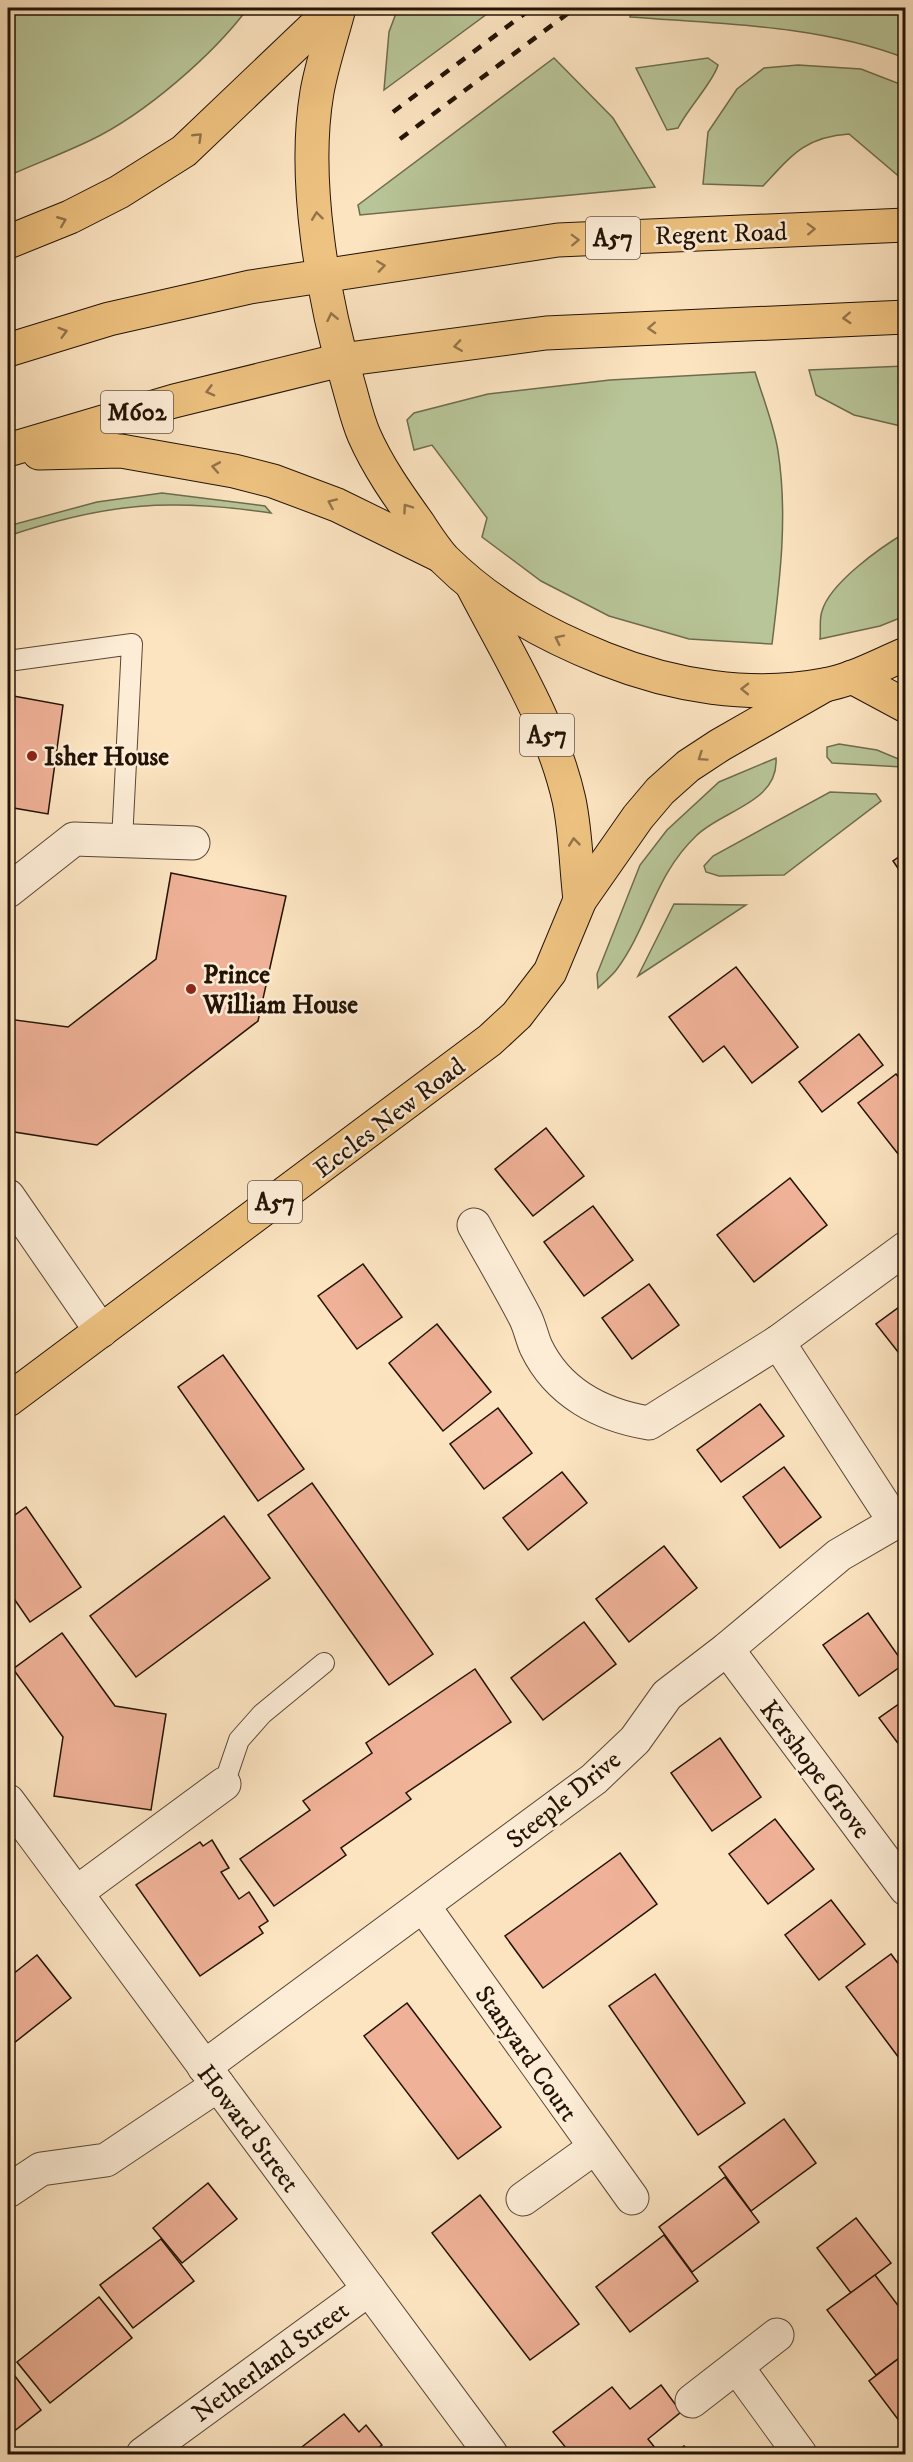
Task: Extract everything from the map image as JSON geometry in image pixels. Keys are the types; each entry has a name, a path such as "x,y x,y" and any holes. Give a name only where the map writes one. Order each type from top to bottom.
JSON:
{"main road":[{"path":"8,242 70,218 152,172 184,151 336,8"},
{"path":"336,8 317,93 312,161 324,274 341,360 363,433 378,465 441,556 472,585 536,627 635,671 680,682 728,689 776,690 838,681 906,654"},
{"name":"Regent Road","path":"8,350 109,319 250,287 558,240 906,225"},
{"path":"341,360 546,333 906,317"},
{"name":"M602","path":"8,452 266,376 341,360"},
{"name":"M602","path":"8,452 121,451 234,471 273,481 337,505 441,556"},
{"name":"Eccles New Road","path":"472,585 541,720 557,760 569,801 580,900"},
{"path":"838,681 906,706"},
{"name":"Eccles New Road","path":"8,1400 490,1040 523,1008 550,972 580,900 638,817 660,791 688,766 720,745 838,681"}],"street":[{"path":"8,891 74,839 193,843"},
{"path":"8,1196 101,1331"},
{"path":"474,1225 527,1320 537,1348 551,1371 571,1392 594,1408 621,1418 649,1423 778,1341 906,1248"},
{"path":"778,1341 900,1519"},
{"name":"Steeple Drive","path":"8,2191 41,2169 106,2160 424,1907 594,1779 635,1740 667,1695 727,1649 839,1554 900,1519"},
{"name":"Kershope Grove","path":"727,1649 906,1889"},
{"path":"76,1893 224,1785"},
{"name":"Howard Street","path":"13,1821 76,1893 491,2454"},
{"name":"Stanyard Court","path":"424,1907 594,2148 632,2198"},
{"path":"523,2199 594,2148"},
{"name":"Netherland Street","path":"143,2454 369,2289"},
{"path":"692,2401 777,2335"},
{"path":"737,2367 800,2454"}],"lane":[{"path":"8,661 132,644 122,841"},
{"path":"224,1785 239,1740 262,1714 324,1664"}],"green space":[{"path":"8,8 248,8 197,64 133,115 91,140 8,176"},
{"path":"398,8 495,8 384,90 389,32"},
{"path":"633,8 905,8 905,58 872,47 804,32 735,24 630,17"},
{"path":"554,58 613,118 655,187 360,215 358,205"},
{"path":"708,58 718,65 716,71 678,128 667,130 636,68"},
{"path":"798,65 861,69 905,86 905,179 902,179 849,134 821,139 800,150 782,165 763,186 703,184 708,132 737,89 764,68"},
{"path":"905,366 905,427 854,415 816,395 809,370"},
{"path":"755,372 774,431 781,475 782,548 772,644 689,639 609,616 541,581 482,537 487,518 432,445 414,450 407,420 414,413 488,394 610,380"},
{"path":"162,493 265,506 271,513 201,506 138,506 76,516 8,536 8,526 97,502"},
{"path":"905,533 905,616 880,626 820,639 822,611 835,589 870,556"},
{"path":"839,744 877,750 901,760 902,767 832,763 827,757 827,747"},
{"path":"776,758 774,773 768,786 759,796 707,827 682,851 661,884 628,952 615,972 598,988 597,974 640,865 667,830 719,782"},
{"path":"830,792 876,794 881,801 784,875 719,876 706,872 704,866 713,856"},
{"path":"674,904 746,905 638,976"}],"building":[{"name":"Isher House","path":"8,695 63,705 48,814 8,807"},
{"path":"906,852 906,880 893,861"},
{"name":"Prince William House","path":"171,873 286,896 258,1021 97,1145 8,1131 8,1019 68,1027 156,959"},
{"path":"736,967 798,1047 752,1083 724,1046 703,1062 669,1017"},
{"path":"859,1034 883,1065 822,1112 799,1082"},
{"path":"896,1074 906,1086 906,1164 858,1103"},
{"path":"546,1128 584,1176 533,1216 495,1169"},
{"path":"790,1178 827,1225 754,1282 717,1235"},
{"path":"593,1206 633,1260 584,1296 544,1242"},
{"path":"363,1264 402,1317 357,1349 318,1296"},
{"path":"649,1284 679,1325 632,1359 602,1318"},
{"path":"906,1302 906,1362 876,1324"},
{"path":"437,1324 491,1392 443,1431 389,1363"},
{"path":"223,1355 304,1469 258,1501 178,1387"},
{"path":"760,1404 784,1436 721,1482 697,1450"},
{"path":"498,1408 532,1453 484,1489 450,1444"},
{"path":"784,1467 821,1517 780,1548 743,1497"},
{"path":"562,1472 587,1503 528,1550 503,1518"},
{"path":"312,1483 433,1654 389,1685 268,1515"},
{"path":"26,1507 81,1587 30,1622 8,1590 8,1520"},
{"path":"224,1516 270,1578 136,1677 90,1616"},
{"path":"664,1546 697,1588 629,1642 596,1599"},
{"path":"868,1613 904,1664 859,1696 823,1645"},
{"path":"584,1622 616,1664 543,1720 511,1678"},
{"path":"62,1633 115,1706 166,1714 151,1810 54,1796 63,1737 13,1669"},
{"path":"475,1669 511,1722 406,1793 411,1799 341,1848 346,1855 274,1906 240,1859 310,1810 303,1801 372,1753 366,1743"},
{"path":"906,1699 906,1754 879,1718"},
{"path":"720,1738 761,1797 712,1831 671,1773"},
{"path":"775,1819 814,1869 768,1904 729,1854"},
{"path":"212,1840 229,1868 221,1872 239,1899 249,1892 268,1921 259,1927 263,1933 200,1976 136,1885 200,1842 203,1846"},
{"path":"620,1853 657,1904 543,1988 505,1936"},
{"path":"831,1900 865,1944 819,1980 785,1935"},
{"path":"891,1954 906,1974 906,2060 902,2062 846,1987"},
{"path":"37,1955 71,1998 14,2043 8,2035 8,1978"},
{"path":"655,1974 745,2103 698,2135 609,2006"},
{"path":"407,2003 501,2127 458,2159 364,2036"},
{"path":"784,2119 816,2163 751,2211 719,2167"},
{"path":"725,2177 759,2222 692,2272 659,2227"},
{"path":"208,2183 237,2219 182,2263 153,2228"},
{"path":"480,2195 579,2324 530,2360 432,2233"},
{"path":"856,2218 891,2263 851,2293 817,2248"},
{"path":"664,2235 698,2281 630,2332 596,2287"},
{"path":"161,2239 194,2281 133,2328 100,2285"},
{"path":"875,2275 906,2316 906,2353 876,2375 827,2310"},
{"path":"99,2297 132,2338 50,2403 17,2362"},
{"path":"906,2353 906,2430 869,2381"},
{"path":"8,2367 41,2410 8,2436"},
{"path":"661,2385 681,2412 648,2439 660,2454 571,2454 553,2432 612,2387 630,2409"},
{"path":"344,2414 359,2432 366,2425 382,2445 374,2451 377,2454 293,2454"},
{"path":"684,2446 691,2454 673,2454"}],"railway":[{"path":"393,112 532,8"},
{"path":"400,139 575,8"}],"place":[{"name":"Isher House","path":"32,756"},
{"name":"Prince William House","path":"191,989"}]}
